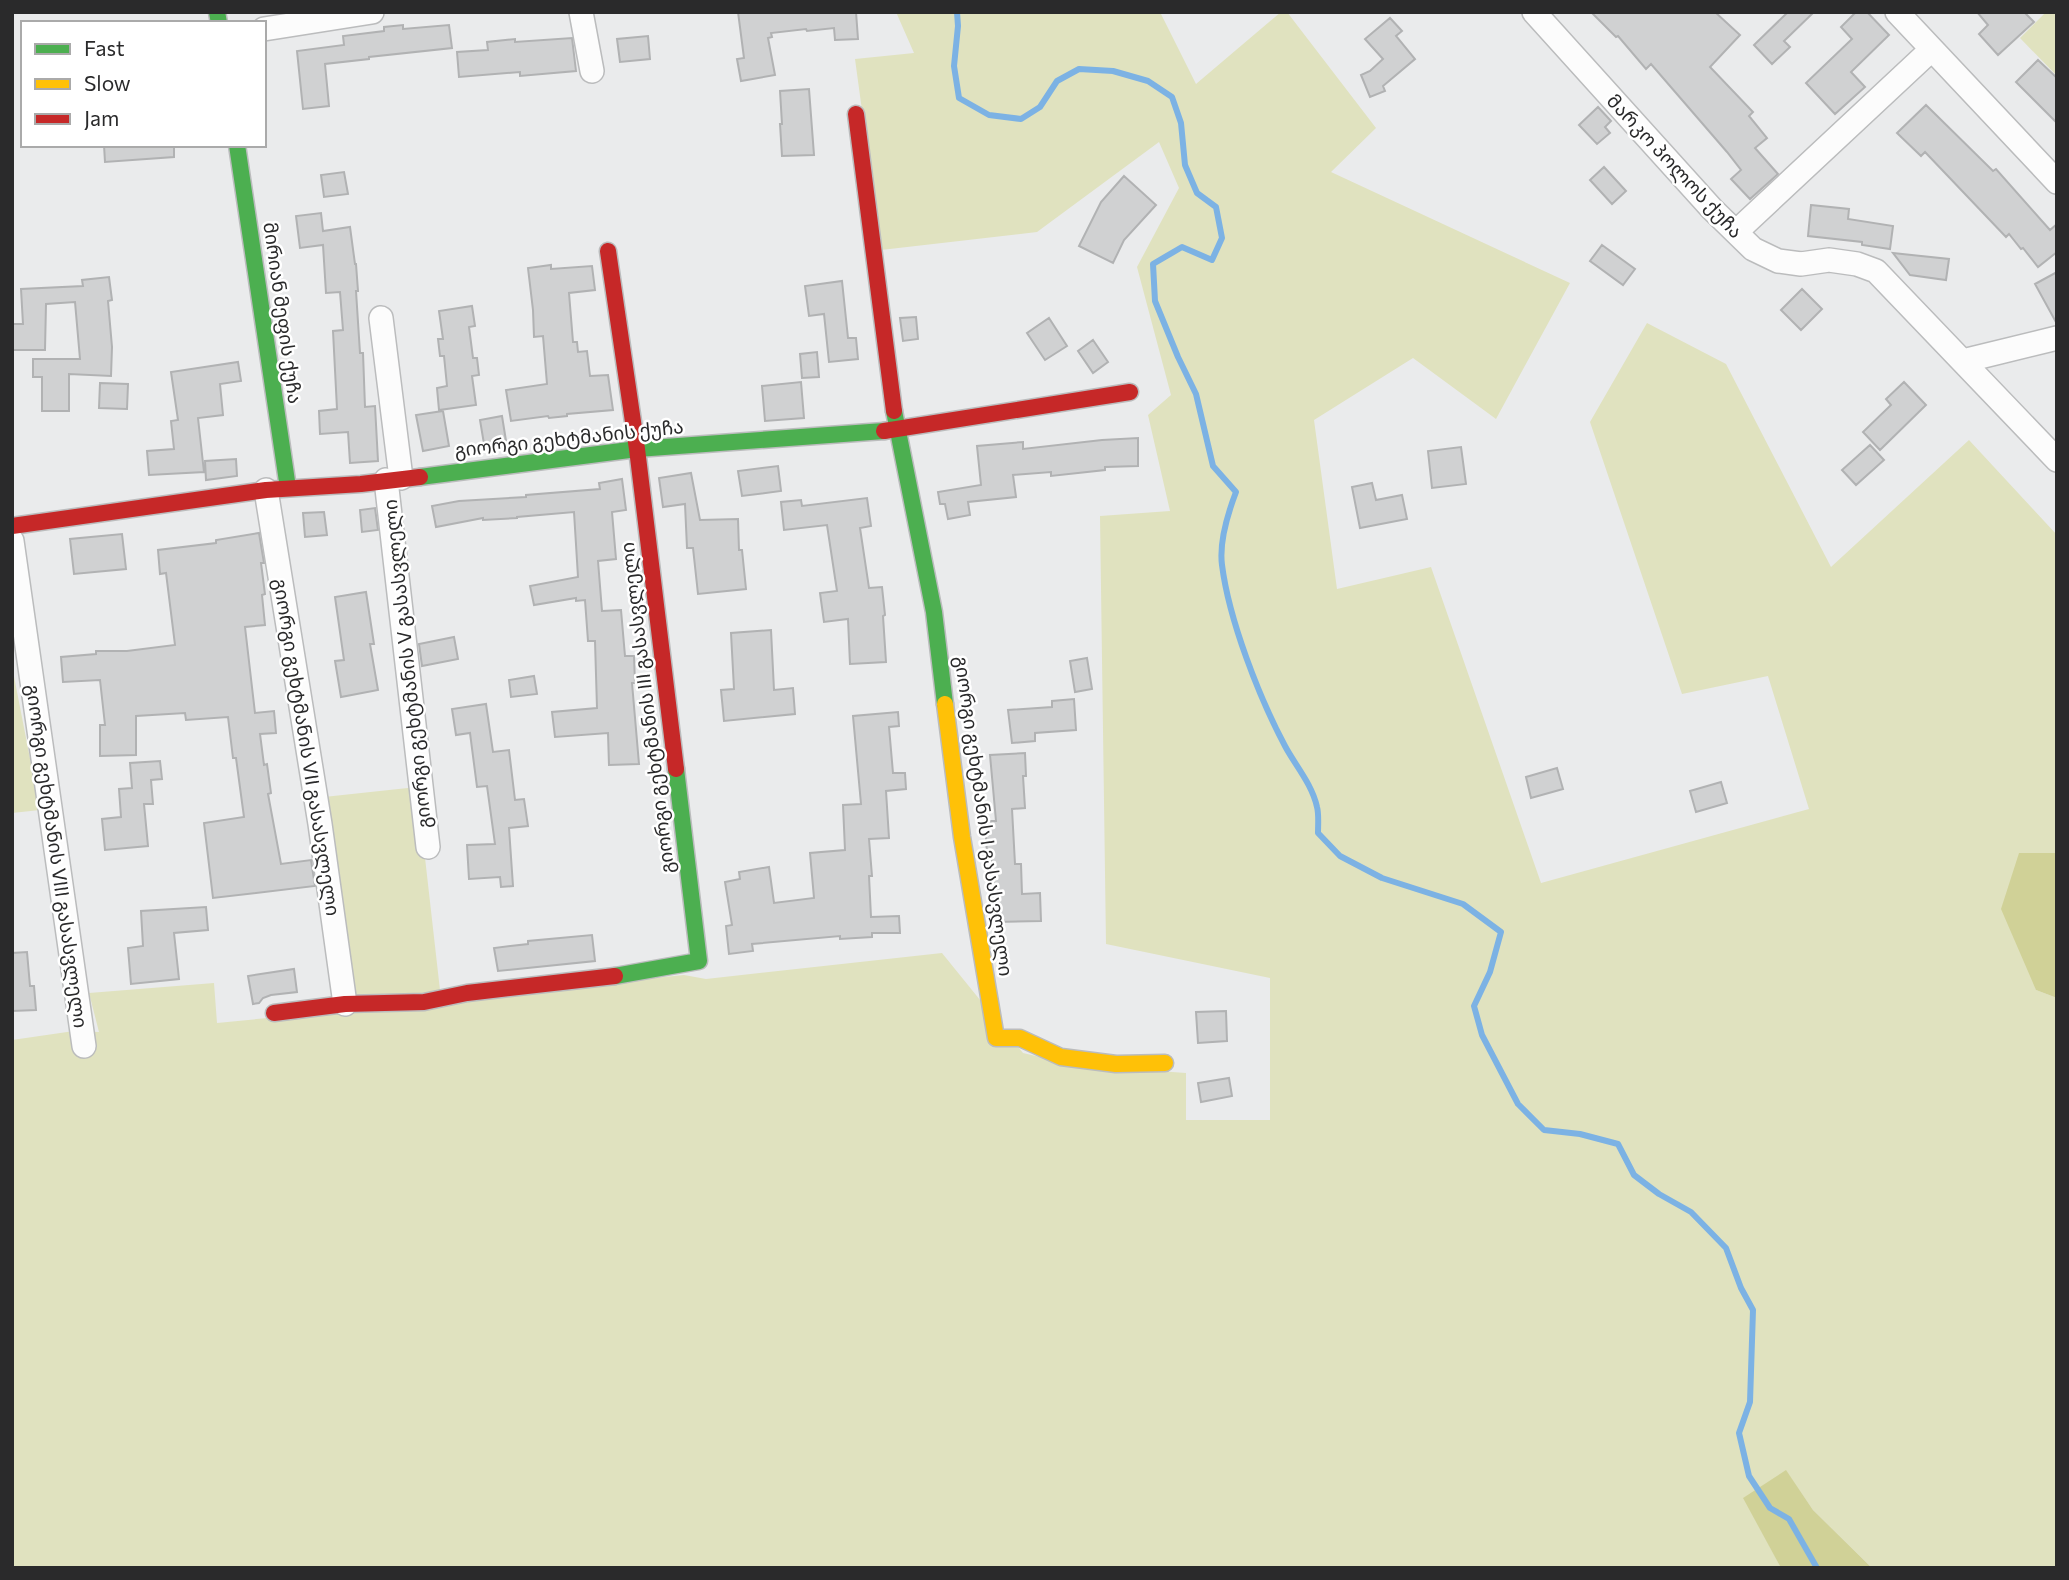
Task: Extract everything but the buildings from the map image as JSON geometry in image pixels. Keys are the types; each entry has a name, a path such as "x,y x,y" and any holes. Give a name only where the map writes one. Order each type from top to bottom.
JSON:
{"street":[{"path":"266,29 372,12"},
{"path":"581,12 592,71"},
{"name":"მარკო პოლოს ქუჩა","path":"1534,12 1712,209 1753,249 1778,261 1801,264 1829,260 1857,264 1877,271 2057,460"},
{"path":"1897,12 2057,182"},
{"path":"1736,232 1932,49"},
{"path":"856,114 896,430"},
{"name":"მირიან მეფის ქუჩა","path":"237,147 277,489"},
{"name":"გიორგი გეხტმანის III გასასვლელი","path":"345,1004 424,1002 467,993 651,971 699,961 637,449 608,251"},
{"name":"გიორგი გეხტმანის V გასასვლელი","path":"381,318 428,847"},
{"path":"1963,361 2057,338"},
{"name":"გიორგი გეხტმანის ქუჩა","path":"12,526 277,489 361,484 637,449 896,430 1130,392"},
{"name":"გიორგი გეხტმანის I გასასვლელი","path":"896,430 934,612 962,836 979,950 996,1038 1020,1038 1060,1057 1116,1064 1165,1063"},
{"name":"გიორგი გეხტმანის VII გასასვლელი","path":"277,489 345,1004"},
{"name":"გიორგი გეხტმანის VIII გასასვლელი","path":"12,541 83,1046"},
{"path":"274,1013 345,1004"}],"green space":[{"path":"896,12 1160,12 1196,84 1281,12 1287,12 1376,128 1331,172 1570,283 1496,419 1413,358 1314,420 1337,589 1431,567 1541,883 1809,809 1768,676 1682,694 1590,422 1647,323 1726,364 1831,567 1969,440 2057,535 2057,853 2019,853 2036,990 2057,998 2057,1568 1872,1568 1813,1510 1786,1471 1744,1498 1781,1568 12,1568 12,1040 74,1031 99,1032 89,993 214,983 217,1023 339,1011 324,797 417,787 441,999 684,975 706,979 942,953 1023,1053 1074,1065 1186,1073 1186,1120 1270,1120 1270,978 1106,944 1100,516 1170,511 1148,415 1171,395 1137,267 1179,188 1159,142 1037,232 881,250 855,59 914,53"},
{"path":"2046,12 2057,12 2057,76 2020,38"},
{"path":"12,666 40,810 12,813"},
{"path":"2019,853 2057,853 2057,998 2036,990 2001,909"},
{"path":"1786,1470 1813,1510 1872,1568 1781,1568 1743,1498"}],"waterway":[{"path":"957,12 954,66 959,98 989,115 1021,119 1040,107 1057,81 1079,69 1113,71 1148,81 1172,97 1181,123 1185,165 1197,193 1216,207 1222,238 1212,260 1182,247 1153,264 1155,301 1196,394 1213,466 1236,492 1225,528 1221,556 1231,610 1265,705 1315,799 1318,833 1340,856 1382,878 1463,904 1501,932 1490,972 1474,1006 1482,1035 1518,1104 1544,1130 1580,1134 1618,1144 1634,1175 1659,1194 1691,1212 1726,1248 1741,1288 1753,1310 1750,1402 1739,1433 1749,1476 1770,1508 1789,1519 1817,1568"}],"traffic: fast":[{"path":"217,12 219,21"},
{"path":"237,147 288,488"},
{"path":"894,411 934,612 945,704"},
{"path":"420,477 637,449 884,431"},
{"path":"615,976 699,961 676,769"}],"traffic: slow":[{"path":"945,704 962,837 996,1038 1020,1038 1061,1057 1116,1064 1165,1063"}],"traffic: jam":[{"path":"856,114 894,411"},
{"path":"608,251 637,449 676,769"},
{"path":"884,431 1130,392"},
{"path":"12,526 266,490 420,477"},
{"path":"274,1013 345,1004 424,1002 467,993 615,976"}]}
